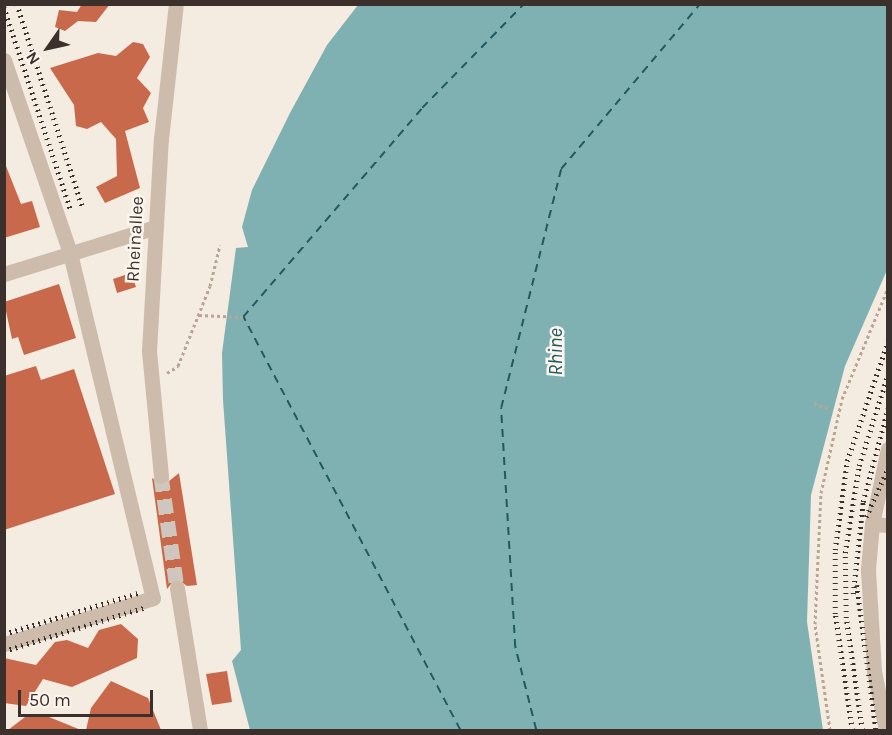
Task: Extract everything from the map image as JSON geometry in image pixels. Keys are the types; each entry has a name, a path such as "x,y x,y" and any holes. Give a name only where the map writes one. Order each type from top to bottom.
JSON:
{"street":[{"name":"Rheinallee","path":"161,476 150,382 156,227 176,4"},
{"path":"4,644 153,598 70,253 5,62"},
{"path":"4,274 156,227"},
{"path":"886,730 869,619 872,525 888,449"},
{"path":"872,525 888,525"},
{"path":"177,588 200,730"}],"path":[{"path":"150,382 178,366 199,315 220,245"},
{"path":"830,730 815,624 821,493 842,399 888,288"},
{"path":"199,315 243,317"},
{"path":"814,403 830,409"}],"water":[{"name":"Rhine","path":"358,5 887,5 887,270 845,366 811,495 807,622 823,730 250,730 232,661 241,650 223,400 222,353 236,248 248,247 242,227 252,190 290,113 327,45"}],"building":[{"path":"82,4 110,4 96,22 78,21 65,31 55,27 59,10 77,12"},
{"path":"133,42 143,44 150,57 137,78 151,93 143,108 149,122 125,131 140,188 105,203 96,187 117,176 116,139 101,122 87,129 76,126 74,105 50,68 98,53 116,56"},
{"path":"4,161 21,204 32,201 40,227 4,238"},
{"path":"131,273 136,287 117,293 113,279"},
{"path":"59,284 76,338 24,355 18,337 12,339 4,302"},
{"path":"36,366 41,380 74,369 115,494 4,530 4,376"},
{"path":"179,473 197,585 187,586 176,578 167,589 152,478 163,486"},
{"path":"121,624 138,639 137,658 72,687 43,679 26,706 4,703 4,658 36,665 55,642 67,640 88,648 99,630"},
{"path":"227,671 232,702 212,705 206,674"},
{"path":"111,681 148,698 161,730 86,730 91,708"},
{"path":"29,714 49,717 81,730 8,730"}],"ferry route":[{"path":"460,730 243,317 422,108 524,4"},
{"path":"536,730 515,647 501,408 561,169 700,4"}],"tunnel":[{"path":"161,476 177,588"}],"railway":[{"path":"17,4 83,208"},
{"path":"4,7 71,211"},
{"path":"852,730 835,614 835,550 847,461 888,341"},
{"path":"862,730 846,618 845,553 859,466 888,374"},
{"path":"853,594 863,502 888,408"},
{"path":"866,517 888,468"},
{"path":"857,585 876,730"},
{"path":"4,634 138,593"},
{"path":"4,651 146,607"}]}
